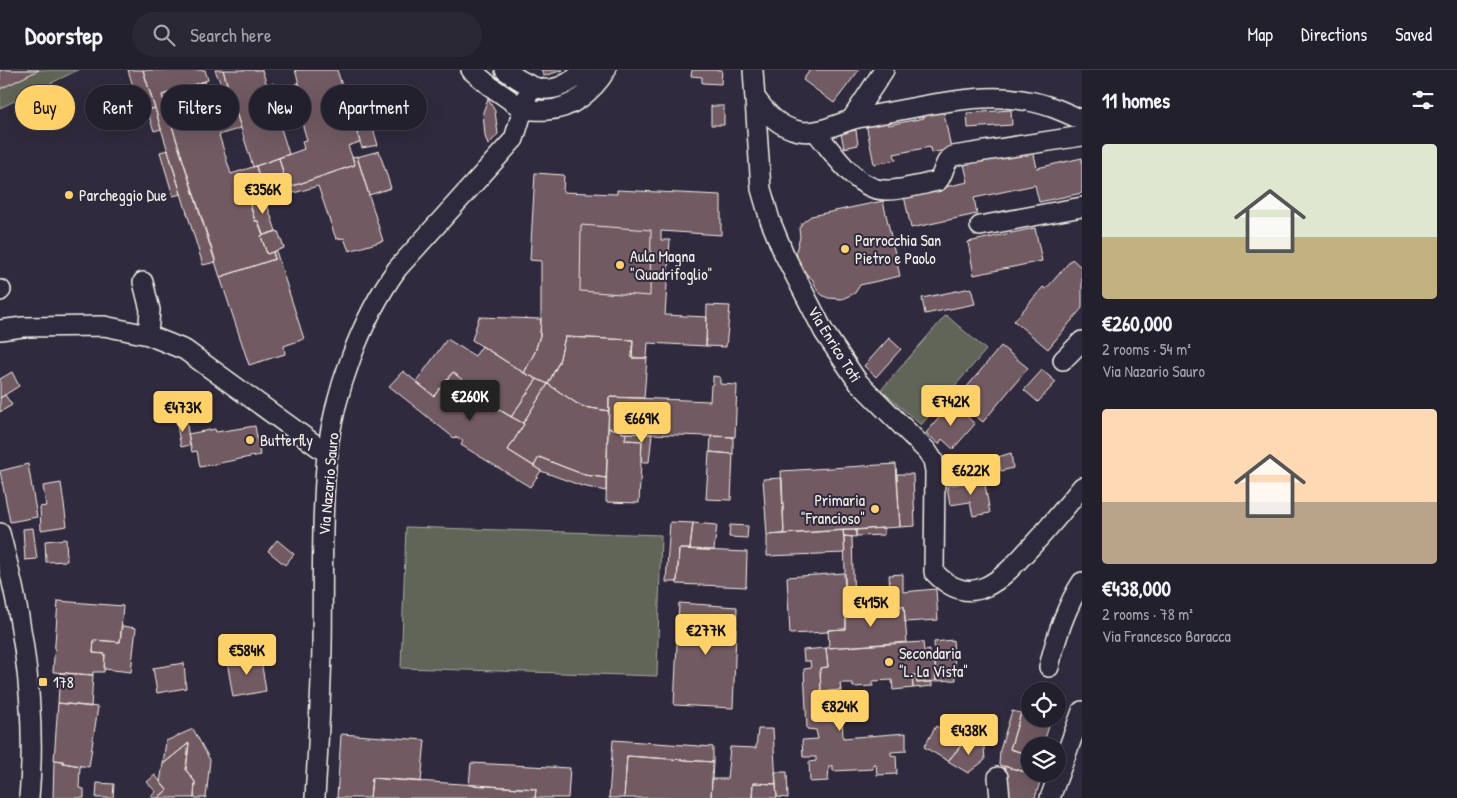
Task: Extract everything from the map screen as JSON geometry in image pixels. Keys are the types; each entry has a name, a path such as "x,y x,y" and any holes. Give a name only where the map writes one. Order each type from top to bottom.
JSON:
{"street":[{"path":"471,70 523,109 548,110 567,106 583,97 606,70"},
{"path":"505,70 530,87 544,90 567,84 585,70"},
{"name":"Via Enrico Toti","path":"753,70 761,189 770,220 784,254 824,332 858,382 927,451 933,460 935,470 934,572 948,584 957,588 975,590 992,585 1006,574 1041,537 1082,487"},
{"path":"851,120 884,70"},
{"name":"Via Nazario Sauro","path":"315,798 322,650 323,513 331,432 344,379 363,331 385,286 397,269 514,139 530,87"},
{"path":"755,97 773,119 786,127 800,131 816,132 851,120 960,100 998,98 1035,102 1082,120"},
{"path":"816,132 848,170 859,180 868,187 887,191 938,181 947,160 953,156 1082,136"},
{"path":"980,226 1082,207"},
{"path":"143,282 150,310 148,334"},
{"path":"0,330 23,327 104,326 148,334 185,350 328,454"},
{"path":"1063,360 1082,341"},
{"path":"0,532 15,599 28,685 31,759 29,798"},
{"path":"1049,667 1058,632 1076,591 1082,582"},
{"path":"1050,798 1082,711"},
{"path":"998,777 1000,798"}],"green space":[{"path":"0,70 78,70 47,85 15,85 15,101 0,108"},
{"path":"946,315 986,350 921,425 881,390"},
{"path":"406,527 661,535 657,676 401,668"}],"building":[{"path":"0,70 39,70 0,89"},
{"path":"128,70 143,70 148,85 133,85"},
{"path":"143,70 205,70 208,80 193,85 161,85 161,128 151,96 151,85 148,85"},
{"path":"215,70 223,70 227,83 221,84"},
{"path":"223,70 262,70 267,85 249,85 249,130 281,130 289,154 253,167 239,122 239,85 228,85"},
{"path":"295,70 337,70 342,85 321,85 321,130 356,130 360,142 348,146 355,165 287,188 279,158 304,149 302,141 307,140 304,130 311,130 311,85 300,85"},
{"path":"541,70 563,70 544,76"},
{"path":"692,70 722,70 721,84 702,83 702,77 691,76"},
{"path":"810,70 859,70 834,103 803,80"},
{"path":"205,81 206,85 193,85"},
{"path":"151,95 155,108 151,109"},
{"path":"488,99 495,111 498,134 488,145 485,136 483,112"},
{"path":"711,106 724,106 724,125 711,125"},
{"path":"155,108 161,129 154,131 151,122 151,109"},
{"path":"943,108 951,149 931,153 930,147 894,154 896,160 874,164 866,124 887,120 888,125 924,118 923,112"},
{"path":"1011,110 1012,125 968,128 967,113"},
{"path":"161,130 173,130 216,262 203,265"},
{"path":"173,130 235,130 219,135 231,174 256,166 264,196 249,201 255,221 258,221 263,235 261,236 267,254 273,252 275,259 220,277"},
{"path":"356,130 373,130 378,145 362,148"},
{"path":"856,130 858,145 844,148 841,133"},
{"path":"168,150 181,194 173,196 160,152"},
{"path":"1033,150 1037,168 1082,158 1082,193 1039,202 1035,185 974,198 977,214 911,228 904,196 968,182 964,164"},
{"path":"379,151 391,188 369,195 357,157"},
{"path":"357,156 383,241 349,251 344,238 336,239 318,186 266,201 256,166 279,158 287,188 355,165 352,157"},
{"path":"535,173 564,175 563,192 617,194 617,190 721,195 721,235 661,231 661,240 670,240 665,315 707,317 706,346 648,343 647,358 632,358 633,340 565,337 559,362 548,384 524,373 535,352 540,335 541,319 541,261 530,260"},
{"path":"264,196 276,231 263,235 258,221 255,221 249,201"},
{"name":"Parrocchia San Pietro e Paolo","path":"883,201 900,276 860,285 855,293 842,299 828,298 822,295 817,290 813,280 802,270 798,262 796,251 800,237 799,229 802,223 811,216"},
{"path":"581,225 651,230 650,296 580,291"},
{"path":"1035,228 1042,261 974,275 968,242"},
{"path":"278,231 284,248 267,254 261,236"},
{"path":"276,251 304,339 284,346 285,354 249,365 220,277 275,259 273,252"},
{"path":"1072,259 1082,268 1082,308 1048,349 1014,321 1043,287 1046,289"},
{"path":"971,288 975,304 925,314 922,298"},
{"path":"707,305 730,306 726,347 706,346"},
{"path":"479,317 541,319 540,335 535,352 524,373 472,340"},
{"path":"565,337 633,340 632,358 647,358 644,398 609,397 609,411 584,407 548,384 559,362"},
{"path":"889,338 901,349 876,377 864,366"},
{"path":"447,339 475,356 482,346 524,373 537,379 511,417 493,406 453,372 434,396 416,382"},
{"path":"1001,346 1028,368 983,422 956,400"},
{"path":"1042,370 1056,382 1038,402 1024,390"},
{"path":"403,371 434,396 453,372 493,406 524,424 508,450 541,471 530,487 461,445 463,441 454,438 389,386"},
{"path":"12,372 19,386 0,398 0,379"},
{"path":"713,376 720,377 720,384 737,385 735,437 622,433 622,430 608,428 609,397 710,401"},
{"path":"537,379 548,384 523,423 511,417"},
{"path":"548,384 584,407 609,411 606,478 585,475 539,457 534,466 508,450"},
{"path":"5,395 12,405 0,412 0,398"},
{"path":"952,403 975,424 953,449 942,439 939,444 926,433"},
{"path":"186,419 190,445 181,447 176,421"},
{"path":"255,426 260,455 200,467 197,451 192,452 188,434 215,429 216,432"},
{"path":"608,428 622,430 622,433 626,433 625,440 642,441 639,503 606,502"},
{"path":"626,433 652,434 649,462 641,462 642,441 625,440"},
{"path":"711,436 733,437 733,454 710,452"},
{"path":"709,452 733,454 731,500 706,499"},
{"path":"1011,453 1013,468 1001,471 998,457"},
{"path":"539,457 585,475 606,478 606,491 582,486 541,471 534,466"},
{"path":"28,464 37,517 10,522 0,471"},
{"path":"896,464 900,527 784,534 781,471"},
{"path":"897,474 913,474 915,526 900,527"},
{"path":"782,478 784,534 767,535 763,479"},
{"path":"984,479 990,513 973,516 970,502 950,505 947,486"},
{"path":"61,483 67,526 41,530 40,507 46,506 43,486"},
{"path":"670,522 693,523 690,549 679,549 677,582 666,582"},
{"path":"693,523 717,525 714,550 690,549"},
{"path":"730,525 748,526 747,538 729,537"},
{"path":"33,528 37,559 25,560 23,529"},
{"path":"884,528 884,535 856,536 856,530"},
{"path":"843,530 856,530 856,537 844,536"},
{"path":"843,530 845,553 767,556 767,535"},
{"path":"844,536 852,537 854,609 846,609"},
{"path":"66,539 67,561 46,562 45,541"},
{"path":"277,540 294,554 285,565 268,551"},
{"path":"679,549 747,552 746,587 677,584"},
{"path":"844,573 846,629 790,634 787,577"},
{"path":"903,574 903,592 936,589 938,620 905,622 904,606 891,607 889,575"},
{"path":"58,601 123,606 120,642 94,640 93,653 105,654 104,672 93,672 93,675 53,672"},
{"path":"679,603 737,607 733,708 674,705"},
{"path":"904,606 907,642 829,648 828,630 846,629 846,609"},
{"path":"122,626 136,628 131,672 104,669 105,654 93,653 94,640 120,642"},
{"path":"953,640 956,680 936,681 934,642"},
{"path":"923,642 924,651 930,650 931,662 935,662 936,681 917,683 916,675 912,675 913,688 893,690 892,680 873,681 873,686 853,687 853,683 840,683 841,690 821,692 820,668 828,667 826,648"},
{"path":"826,648 828,667 820,668 821,692 841,690 843,738 906,733 906,751 891,752 891,755 896,756 897,774 877,775 876,764 873,764 873,769 833,771 833,766 829,766 828,781 810,782 809,762 816,761 816,757 803,757 802,740 818,739 816,730 807,729 804,669 811,668 810,661 804,661 803,650"},
{"path":"260,654 266,691 233,697 227,661"},
{"path":"184,663 186,688 157,693 153,668"},
{"path":"60,673 93,675 91,707 58,703"},
{"path":"912,675 916,675 917,683 932,682 932,686 913,688"},
{"path":"58,703 98,707 89,767 54,760"},
{"path":"1012,711 1021,713 1010,749 1021,752 1021,771 999,765 1000,750"},
{"path":"1021,713 1021,727 1049,727 1046,737 1021,737 1021,752 1010,749"},
{"path":"981,721 983,735 967,747 963,743"},
{"path":"936,726 964,742 948,761 924,747"},
{"path":"193,729 210,760 206,798 194,798 195,782 186,770 189,743 163,764 166,741"},
{"path":"758,729 773,729 776,784 753,783 752,798 711,798 712,779 727,779 730,747 756,748"},
{"path":"341,734 425,740 421,782 372,778 370,798 337,798"},
{"path":"983,735 985,760 968,773 948,761 963,743 967,747"},
{"path":"613,740 713,747 713,762 627,756 624,798 609,798"},
{"path":"189,743 186,770 195,782 194,798 158,798 167,790 160,782 163,764"},
{"path":"627,756 713,762 711,798 624,798"},
{"path":"54,760 80,766 79,788 84,789 84,798 53,798"},
{"path":"471,763 570,768 568,798 535,798 536,789 469,785"},
{"path":"1004,766 1021,771 1021,782 1040,782 1035,798 1004,798"},
{"path":"775,772 787,772 788,798 777,797"},
{"path":"155,775 167,790 158,798 151,796 156,792 147,782"},
{"path":"372,778 536,789 535,798 370,798"},
{"path":"97,783 114,784 113,798 96,798"},
{"path":"753,783 776,784 777,798 752,798"}],"place":[{"name":"Parcheggio Due","path":"69,195"},
{"name":"Parrocchia San Pietro e Paolo","path":"845,249"},
{"name":"Aula Magna \"Quadrifoglio\"","path":"620,265"},
{"name":"Butterfly","path":"250,440"},
{"name":"Primaria \"Francioso\"","path":"875,509"},
{"name":"Secondaria \"L. La Vista\"","path":"889,662"},
{"name":"178","path":"43,682"}]}
